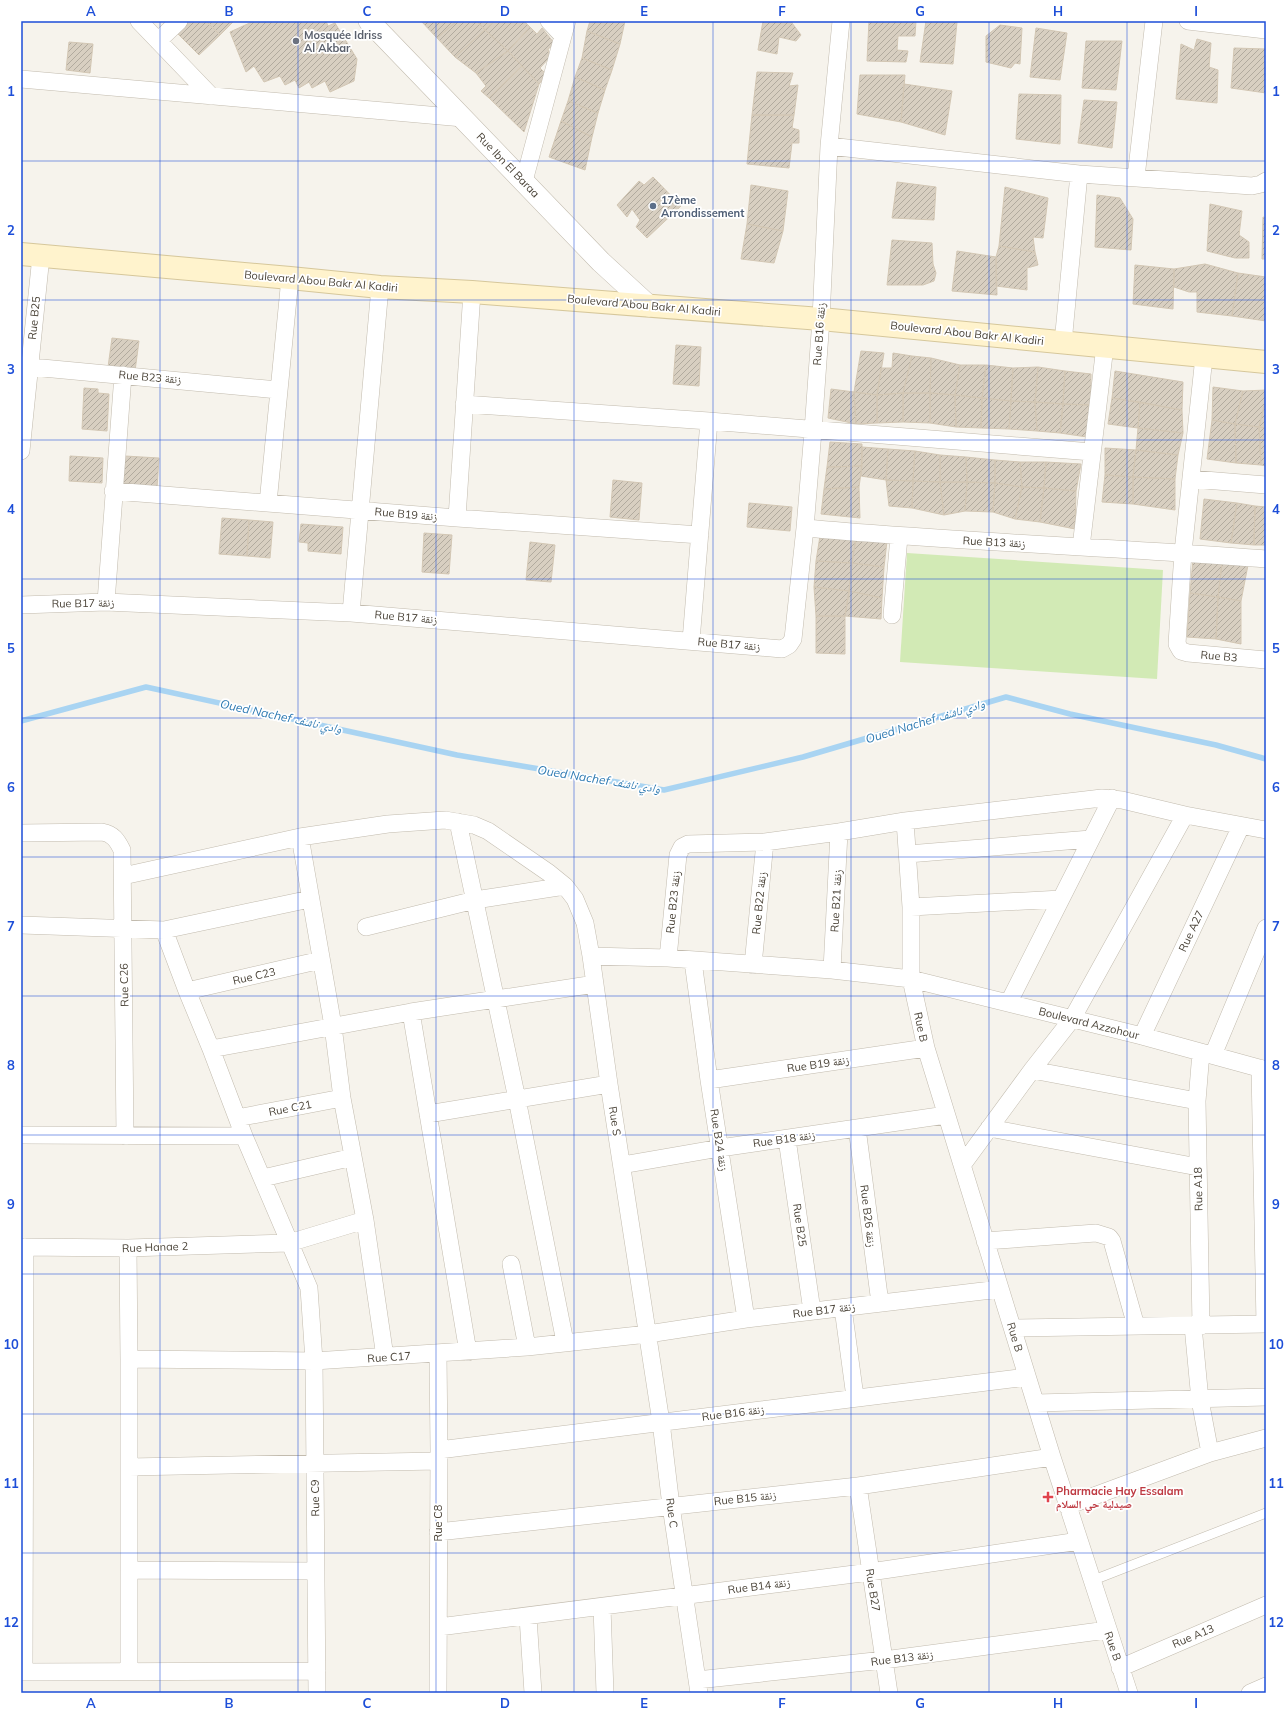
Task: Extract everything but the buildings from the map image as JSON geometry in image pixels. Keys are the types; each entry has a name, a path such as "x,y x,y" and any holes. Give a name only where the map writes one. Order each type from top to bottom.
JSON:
{"main road":[{"name":"Boulevard Abou Bakr Al Kadiri","path":"31,255 380,287 472,292 820,319 1266,362"}],"street":[{"path":"140,21 211,96"},
{"path":"158,41 179,21"},
{"name":"Rue Ibn El Baraa","path":"369,21 601,262 649,306"},
{"path":"524,181 565,28 549,21"},
{"name":"Rue B16 زنقة","path":"789,645 793,639 805,528 813,431 829,146 841,21"},
{"path":"1136,177 1154,21"},
{"path":"1188,21 1266,30"},
{"path":"21,79 463,118"},
{"path":"829,146 1079,174 1252,186 1266,181"},
{"path":"1063,343 1079,174"},
{"name":"Rue B25","path":"21,451 31,255"},
{"path":"268,503 290,278"},
{"path":"351,613 380,287"},
{"path":"457,518 472,292"},
{"path":"1081,547 1105,346"},
{"path":"1183,552 1204,357"},
{"name":"Rue B23 زنقة","path":"25,366 278,390"},
{"path":"106,602 123,375"},
{"path":"464,404 709,421 813,431 1092,452"},
{"path":"691,641 709,421"},
{"path":"1192,479 1266,485"},
{"name":"Rue B19 زنقة","path":"114,491 457,518 700,535"},
{"name":"Rue B13 زنقة","path":"805,528 899,537 1183,552 1266,559"},
{"path":"892,615 899,537"},
{"name":"Rue B3","path":"1183,552 1177,644 1181,650 1188,653 1266,660"},
{"name":"Rue B17 زنقة","path":"21,605 106,602 351,613 782,649 789,645"},
{"path":"1008,1002 1112,798"},
{"path":"765,842 905,821 1112,798 1185,815 1266,830"},
{"path":"962,1164 1072,1019 1185,815"},
{"name":"Rue S","path":"123,876 300,837 388,824 431,821 458,822 488,831 549,873 565,886 575,899 585,923 648,1334"},
{"name":"Rue B","path":"905,821 911,907 911,979 926,1048 1067,1506 1129,1693"},
{"path":"458,822 517,1099 565,1342"},
{"name":"Rue A27","path":"1142,1036 1240,826"},
{"name":"Rue C26","path":"21,833 102,832 113,836 122,850 125,1136"},
{"name":"Rue B21 زنقة","path":"832,970 839,832"},
{"path":"300,837 333,1026 342,1098 365,1220 385,1357"},
{"path":"908,854 1091,839"},
{"name":"Rue B23 زنقة","path":"668,958 678,855 682,847 688,844 765,842"},
{"name":"Rue B22 زنقة","path":"753,965 765,842"},
{"path":"366,927 475,900 565,886"},
{"path":"21,925 164,930 310,899"},
{"path":"911,907 1061,899"},
{"name":"Rue A18","path":"1210,1453 1200,1400 1197,1326 1197,1101 1207,1054 1266,928"},
{"name":"Rue C9","path":"164,930 244,1136 309,1288 314,1361 317,1693"},
{"name":"Boulevard Azzohour","path":"591,956 668,958 832,970 911,979 1142,1036 1263,1069"},
{"name":"Rue C23","path":"187,991 321,960"},
{"name":"Rue B24 زنقة","path":"693,961 709,1080 746,1319"},
{"path":"211,1049 411,1012 595,984"},
{"path":"411,1012 468,1352"},
{"name":"Rue B19 زنقة","path":"709,1080 926,1048"},
{"path":"1013,1328 1266,1324 1263,1069"},
{"path":"1032,1070 1197,1101"},
{"path":"428,1114 609,1084"},
{"name":"Rue C21","path":"237,1118 342,1098"},
{"name":"Rue B18 زنقة","path":"622,1165 720,1148 946,1115"},
{"name":"Rue B26 زنقة","path":"857,1128 880,1303"},
{"path":"989,1128 1198,1167"},
{"path":"21,1135 244,1136"},
{"name":"Rue B25","path":"787,1139 812,1311"},
{"path":"263,1178 353,1158"},
{"name":"Rue Hanae 2","path":"23,1247 128,1248 289,1243 365,1220"},
{"path":"985,1241 1096,1233 1109,1237 1112,1241 1136,1326"},
{"path":"23,1247 22,1672 317,1671"},
{"path":"128,1248 129,1672"},
{"path":"511,1264 527,1347"},
{"name":"Rue B17 زنقة","path":"648,1334 746,1319 1000,1288"},
{"path":"843,1308 855,1397"},
{"name":"Rue C17","path":"129,1359 314,1361 468,1352 648,1334"},
{"name":"Rue C","path":"648,1334 661,1422 671,1506 698,1686"},
{"name":"Rue C8","path":"438,1354 438,1693"},
{"name":"Rue B16 زنقة","path":"128,1467 314,1462 438,1455 661,1422 1027,1376"},
{"path":"1036,1403 1200,1400 1266,1397"},
{"path":"1067,1506 1210,1453 1266,1438"},
{"name":"Rue B15 زنقة","path":"438,1532 858,1486 1052,1457"},
{"name":"Rue B27","path":"858,1486 889,1693"},
{"name":"Rue B14 زنقة","path":"439,1627 528,1617 870,1572 1079,1541"},
{"path":"129,1570 316,1571"},
{"name":"Rue A13","path":"1120,1668 1266,1605"},
{"path":"602,1607 605,1693"},
{"path":"528,1617 533,1693"},
{"name":"Rue B13 زنقة","path":"698,1686 1107,1630"},
{"path":"1250,1693 1266,1686"}],"lane":[{"path":"1091,1581 1266,1513"}],"green space":[{"path":"907,553 1163,570 1157,679 900,662"}],"waterway":[{"name":"Oued Nachef وادي ناشف","path":"21,721 146,687 457,755 664,790 803,757 1006,697 1070,714 1216,745 1266,759"}],"place":[{"name":"Mosquée Idriss Al Akbar","path":"296,41"},
{"name":"17ème Arrondissement","path":"653,206"},
{"name":"Pharmacie Hay Essalam صيدلية حي السلام","path":"1048,1497"}]}
